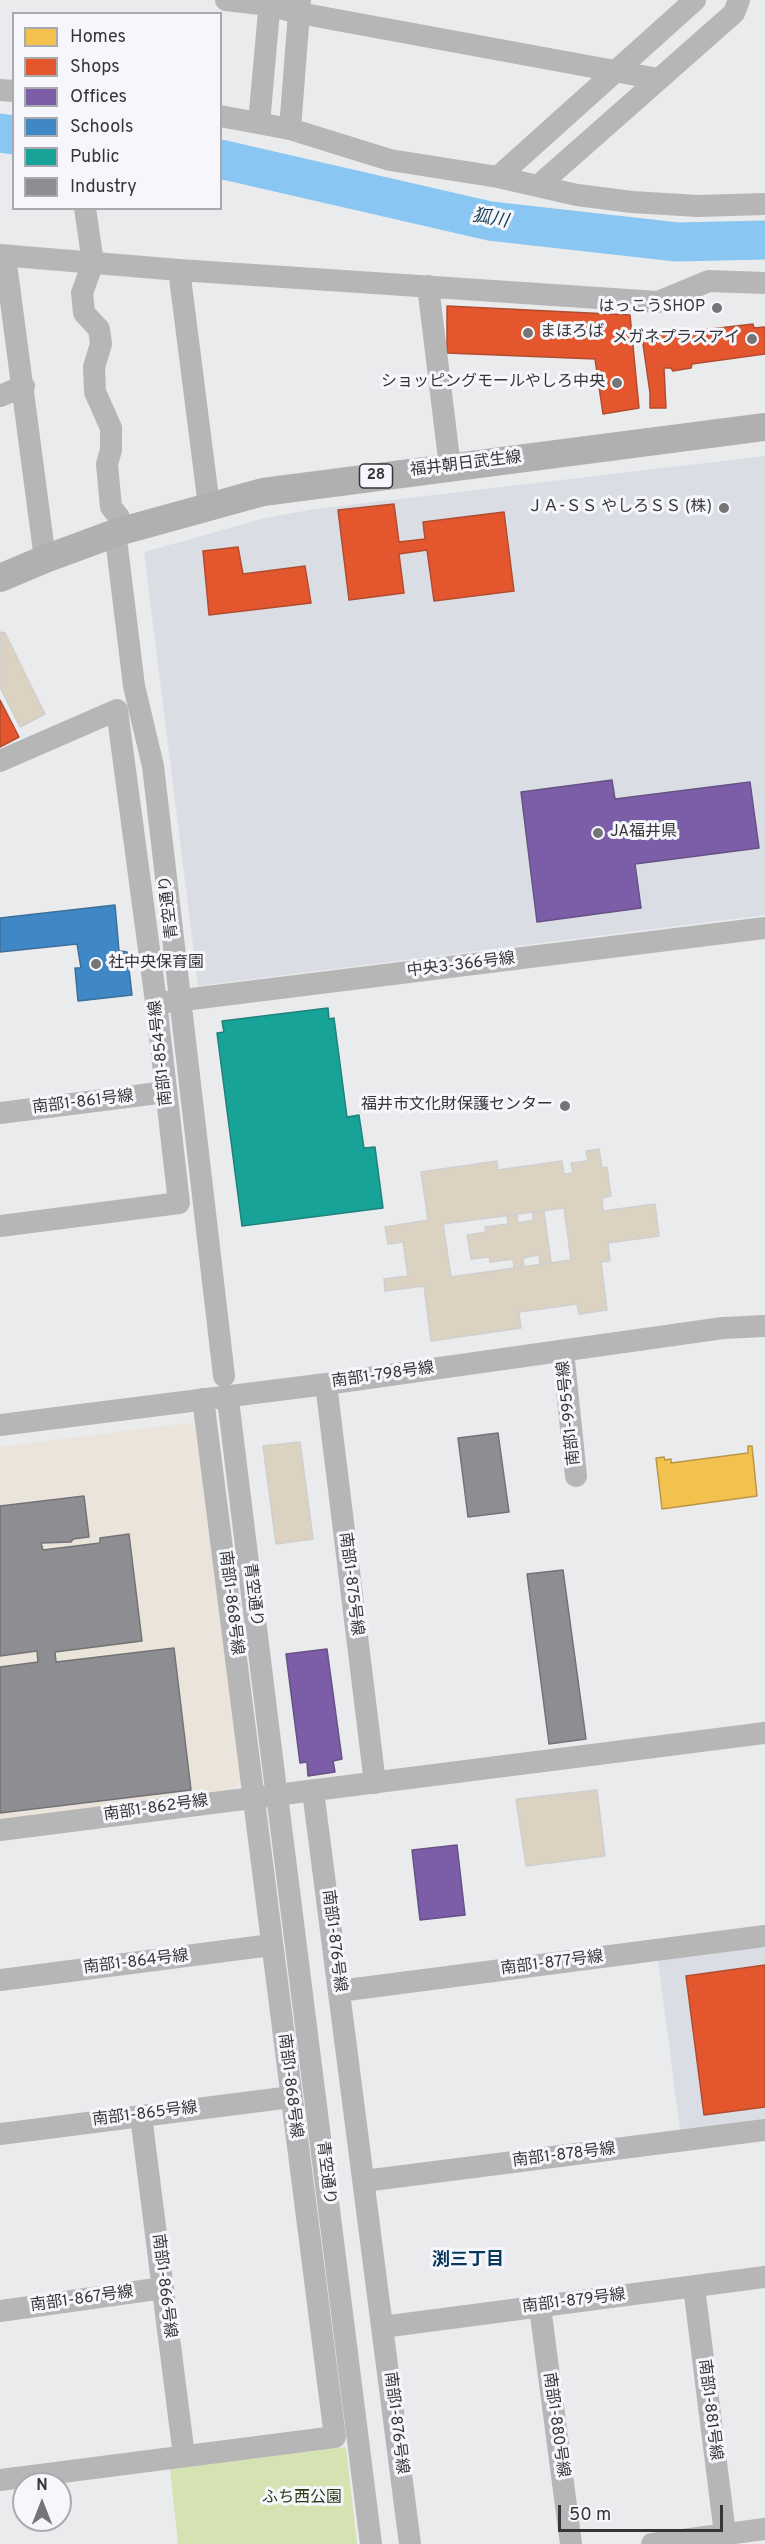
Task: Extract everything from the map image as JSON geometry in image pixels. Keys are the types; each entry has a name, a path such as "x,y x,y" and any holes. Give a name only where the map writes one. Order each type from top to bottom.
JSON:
{"main road":[{"name":"福井朝日武生線","path":"0,578 118,532 263,492 765,427"}],"street":[{"path":"226,0 269,2 299,7 658,79"},
{"path":"498,177 695,0"},
{"path":"537,186 734,13 739,0"},
{"path":"260,123 269,2"},
{"path":"290,129 299,7"},
{"path":"222,116 290,129 390,160 498,177 577,195 632,202 698,206 765,204"},
{"path":"85,210 93,263 82,293 84,313 99,329 102,344 94,367 95,392 111,428 108,475 111,507 119,517"},
{"path":"45,559 24,386 3,256 658,302 709,281 765,283"},
{"path":"179,270 209,506"},
{"path":"428,286 450,467"},
{"path":"0,396 24,386"},
{"name":"青空通り","path":"117,547 134,686 153,766 225,1376"},
{"name":"南部1-854号線","path":"0,761 117,710 156,1002 179,1203 0,1226"},
{"name":"中央3-366号線","path":"156,1002 182,1001 765,928"},
{"name":"南部1-861号線","path":"0,1113 166,1092"},
{"name":"南部1-798号線","path":"0,1425 326,1384 723,1328 765,1326"},
{"name":"南部1-995号線","path":"563,1351 576,1476"},
{"name":"南部1-875号線","path":"326,1384 375,1783"},
{"name":"南部1-868号線","path":"0,2480 335,2437 203,1399"},
{"name":"青空通り","path":"229,1408 371,2544"},
{"path":"313,1791 765,1733"},
{"name":"南部1-862号線","path":"0,1830 254,1796 313,1791"},
{"name":"南部1-876号線","path":"313,1791 410,2544"},
{"name":"南部1-877号線","path":"339,1991 765,1936"},
{"name":"南部1-864号線","path":"0,1980 271,1945"},
{"name":"南部1-865号線","path":"0,2134 291,2097"},
{"name":"南部1-866号線","path":"141,2116 184,2456"},
{"name":"南部1-878号線","path":"363,2181 765,2130"},
{"name":"南部1-879号線","path":"382,2327 765,2277"},
{"name":"南部1-881号線","path":"694,2287 725,2534"},
{"name":"南部1-867号線","path":"0,2311 164,2288"},
{"name":"南部1-880号線","path":"540,2307 571,2544"},
{"path":"652,2544 765,2529"}],"shaded area":[{"path":"765,456 765,915 198,986 144,552 265,518 315,509"},
{"path":"187,1423 195,1427 241,1779 234,1789 0,1820 0,1447"},
{"path":"765,1946 765,2119 680,2130 658,1960"}],"green space":[{"name":"ふち西公園","path":"346,2447 357,2544 178,2544 170,2469"}],"building: Homes":[{"path":"748,1446 752,1446 757,1496 662,1509 656,1458 671,1459 671,1463 748,1453"}],"building: Shops":[{"name":"ショッピングモールやしろ中央","path":"447,306 630,315 639,408 603,414 595,359 447,353"},
{"path":"753,324 754,328 765,327 765,354 692,364 691,368 673,371 671,368 664,368 666,408 650,408 642,337"},
{"path":"394,504 399,542 425,539 423,522 504,512 514,591 434,601 427,550 399,554 404,593 349,600 338,510"},
{"path":"238,547 243,574 305,566 311,603 209,615 203,551"},
{"path":"0,700 19,737 0,747"},
{"path":"765,1965 765,2107 704,2115 686,1976"}],"building: Offices":[{"path":"612,780 615,799 750,782 759,848 635,864 641,908 537,922 521,792"},
{"path":"327,1649 342,1759 333,1761 335,1772 308,1776 307,1762 300,1763 286,1654"},
{"path":"457,1845 465,1915 420,1920 412,1850"}],"building: Schools":[{"path":"115,905 119,951 127,952 132,995 78,1001 75,968 81,968 77,944 0,952 0,918"}],"building: Public":[{"path":"328,1008 329,1019 334,1018 347,1117 359,1115 364,1148 375,1147 383,1208 242,1226 217,1033 224,1032 222,1021"}],"building: Industry":[{"path":"498,1433 509,1512 468,1517 458,1438"},
{"path":"84,1496 89,1537 73,1539 71,1542 41,1543 43,1550 100,1543 100,1538 129,1534 142,1641 55,1652 56,1662 174,1648 191,1790 0,1813 0,1667 38,1662 37,1651 0,1656 0,1506"},
{"path":"563,1570 586,1739 549,1744 527,1574"}],"building: Other":[{"path":"0,632 5,633 45,714 20,727 0,687"},
{"path":"599,1149 602,1168 607,1167 611,1196 602,1198 603,1211 655,1204 659,1236 608,1243 610,1261 601,1262 607,1310 579,1314 577,1304 519,1312 521,1328 431,1341 424,1286 385,1291 384,1279 408,1276 403,1242 388,1244 385,1227 428,1220 421,1172 497,1161 498,1170 562,1161 564,1174 573,1173 571,1163 588,1161 586,1151","holes":["564,1208 571,1260 451,1277 443,1224"]},
{"path":"544,1211 551,1262 540,1264 539,1255 523,1258 524,1266 514,1268 513,1259 490,1262 489,1257 471,1259 467,1235 486,1232 485,1227 508,1224 507,1216 517,1214 518,1223 534,1220 532,1212"},
{"path":"300,1442 313,1539 276,1544 263,1446"},
{"path":"597,1790 605,1856 526,1866 516,1799"}],"waterway":[{"name":"狐川","path":"0,133 12,135"},
{"name":"狐川","path":"222,159 490,221 677,242 765,240"}],"place":[{"name":"はっこうSHOP","path":"717,308"},
{"name":"まほろば","path":"528,333"},
{"name":"メガネプラスアイ","path":"752,339"},
{"name":"ショッピングモールやしろ中央","path":"617,383"},
{"name":"ＪＡ-ＳＳ やしろＳＳ (株)","path":"724,508"},
{"name":"JA福井県","path":"598,833"},
{"name":"社中央保育園","path":"96,964"},
{"name":"福井市文化財保護センター","path":"565,1106"}],"district":[{"name":"渕三丁目","path":"468,2261"}]}
